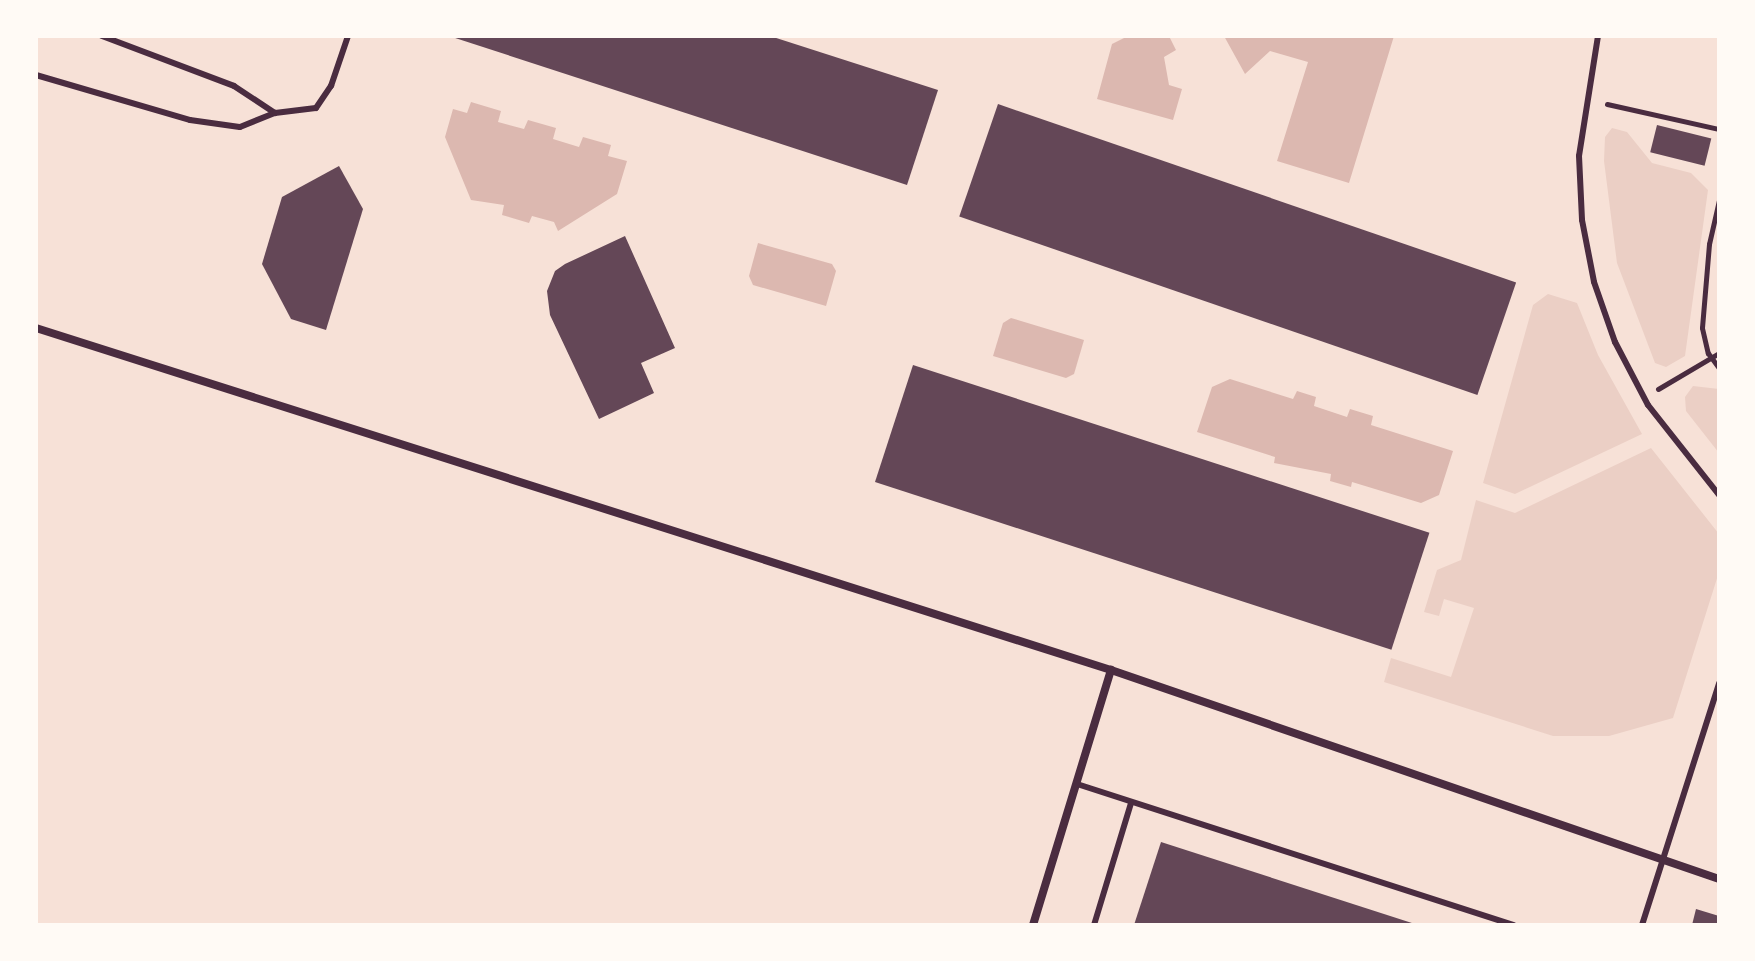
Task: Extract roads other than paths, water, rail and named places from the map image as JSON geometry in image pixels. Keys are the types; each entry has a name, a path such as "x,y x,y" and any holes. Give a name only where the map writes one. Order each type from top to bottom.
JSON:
{"street":[{"path":"36,328 1111,670 1719,879"},
{"path":"1033,925 1111,670"}],"lane":[{"path":"102,36 234,86 275,113"},
{"path":"36,75 223,126 252,125 275,113 304,113 326,98 348,36"},
{"path":"1598,36 1579,156 1582,220 1594,282 1615,342 1648,405 1719,495"},
{"path":"1642,925 1719,683"},
{"path":"1077,784 1514,925"},
{"path":"1094,925 1131,803"}]}
